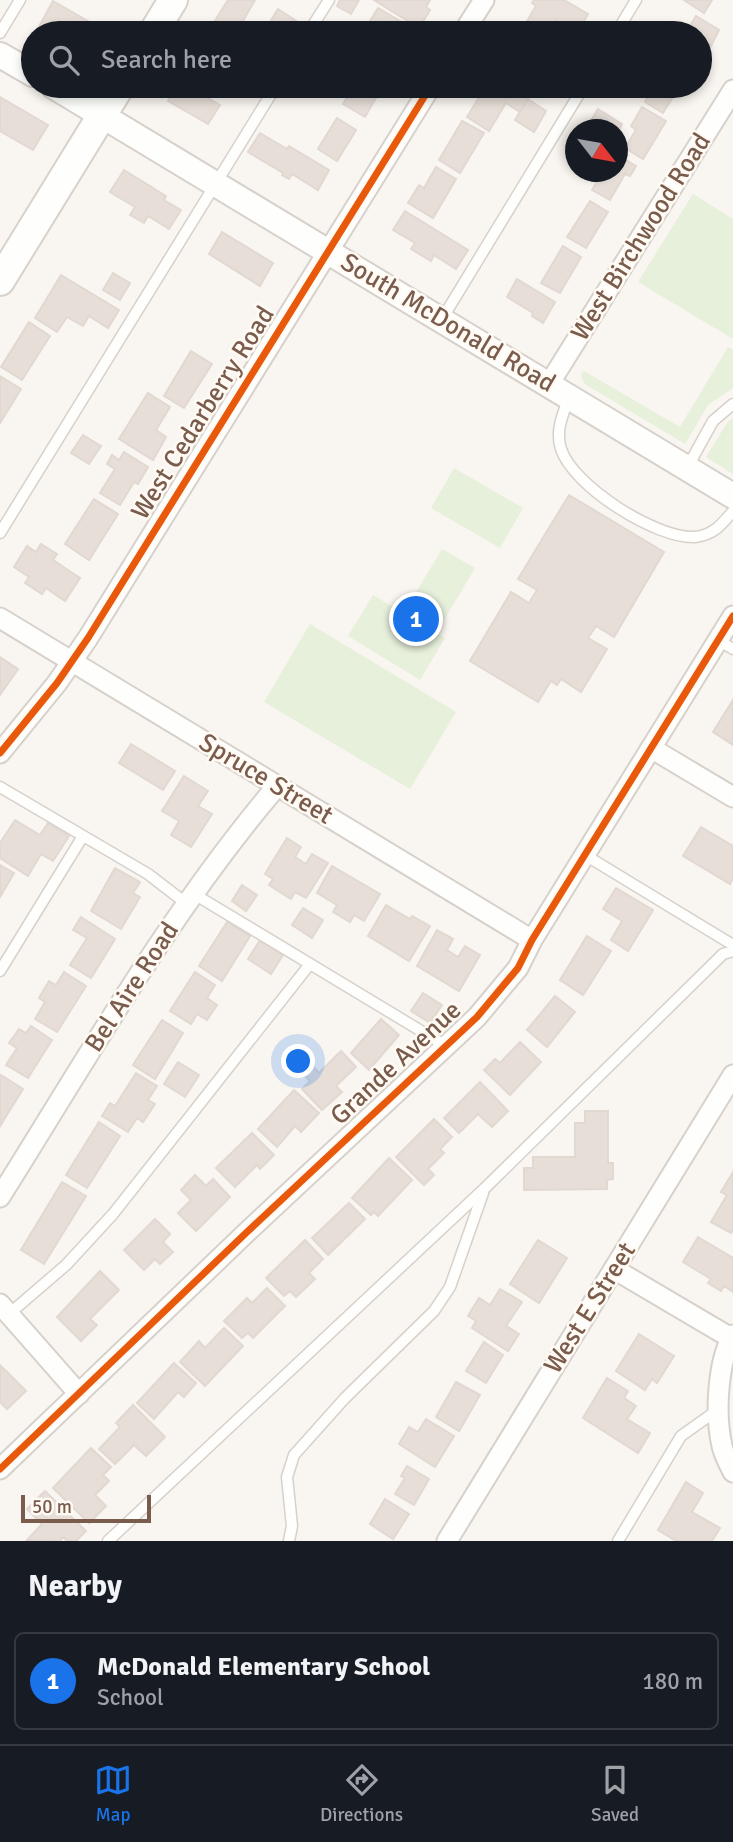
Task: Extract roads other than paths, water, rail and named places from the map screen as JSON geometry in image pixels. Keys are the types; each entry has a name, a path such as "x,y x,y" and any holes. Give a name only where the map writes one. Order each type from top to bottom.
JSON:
{"main road":[{"path":"160,21 173,0"},
{"path":"0,281 113,98"}],"street":[{"path":"471,21 484,0"},
{"path":"0,55 21,67"},
{"name":"West Birchwood Road","path":"559,390 733,90"},
{"name":"South McDonald Road","path":"74,98 733,496"},
{"name":"West Cedarberry Road","path":"0,754 72,662 423,98"},
{"name":"Grande Avenue","path":"0,1469 477,1017 518,968 532,940 651,748 726,645 733,616"},
{"name":"Spruce Street","path":"0,618 532,940"},
{"path":"651,748 733,797"},
{"name":"Bel Aire Road","path":"0,1197 159,943 241,828 277,786"},
{"name":"West E Street","path":"447,1541 733,1075"},
{"path":"614,1269 732,1337 721,1365 720,1409 722,1447 733,1472"},
{"path":"4,1309 79,1394"}],"lane":[{"path":"0,33 20,0"},
{"path":"316,21 329,0"},
{"path":"623,21 636,0"},
{"path":"0,533 268,98"},
{"path":"441,319 577,98"},
{"path":"559,390 560,447 570,468 587,486 613,504 660,529 694,537 717,530 733,511"},
{"path":"687,468 713,421 733,404"},
{"path":"0,787 190,899 310,964 446,1046"},
{"path":"0,971 83,836"},
{"path":"585,855 733,945"},
{"path":"108,1541 484,1189 723,954 733,951"},
{"path":"4,1309 66,1265 113,1214 310,964"},
{"path":"289,1541 292,1526 287,1477 294,1455 345,1398 434,1311 450,1287 484,1189"},
{"path":"618,1541 681,1436 720,1409"}],"place":[{"name":"McDonald Elementary School","path":"416,619"}]}
